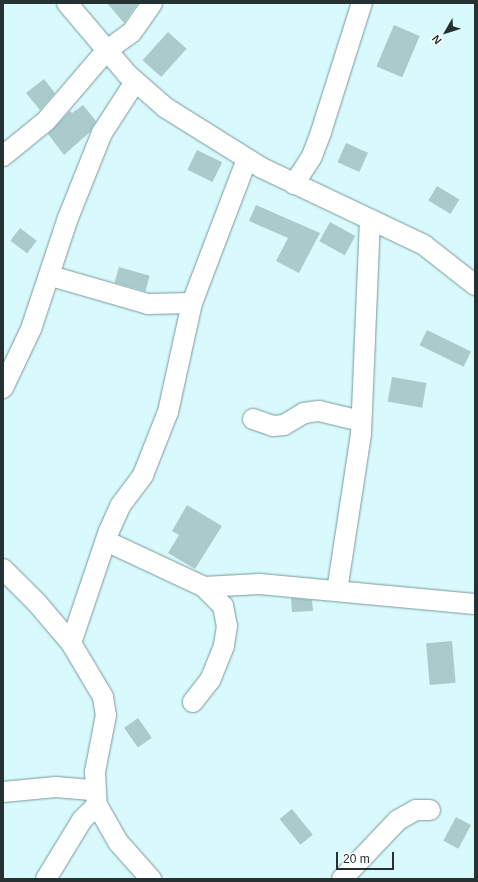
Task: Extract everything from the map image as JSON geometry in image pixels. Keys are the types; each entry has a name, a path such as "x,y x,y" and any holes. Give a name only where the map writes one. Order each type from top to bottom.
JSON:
{"street":[{"path":"67,3 106,51 135,82 166,108 247,159 294,184 370,222 424,245 475,285"},
{"path":"3,156 46,120 106,51 132,32 152,3"},
{"path":"294,184 312,156 362,3"},
{"path":"3,388 51,276 68,218 102,133 135,82"},
{"path":"71,644 106,541 120,506 143,475 168,412 192,303 247,159"},
{"path":"337,591 343,534 357,476 370,222"},
{"path":"51,276 148,304 192,303"},
{"path":"253,419 273,426 284,426 304,413 319,411 361,421"},
{"path":"106,541 204,587 223,606 227,626 218,663 193,702"},
{"path":"3,569 71,644 103,697 106,715 95,798 46,879"},
{"path":"204,587 260,584 475,604"},
{"path":"3,792 56,787 95,798 118,842 151,879"},
{"path":"342,879 398,820 416,810 430,810"}],"building":[{"path":"107,3 138,3 124,23"},
{"path":"394,25 420,36 402,77 376,66"},
{"path":"168,32 187,49 161,77 143,60"},
{"path":"44,79 55,93 40,110 26,93"},
{"path":"83,105 96,121 90,132 64,155 48,134 70,111 72,113"},
{"path":"346,143 368,153 359,172 337,162"},
{"path":"197,150 222,162 213,182 187,170"},
{"path":"437,186 459,199 451,214 428,201"},
{"path":"256,205 320,233 299,273 276,261 288,238 249,221"},
{"path":"330,222 355,236 345,255 319,241"},
{"path":"20,228 37,241 27,253 10,241"},
{"path":"119,267 150,276 145,291 115,282"},
{"path":"427,330 471,351 464,367 420,345"},
{"path":"392,377 426,383 422,408 388,402"},
{"path":"187,505 222,526 195,569 168,553 179,535 172,531"},
{"path":"291,598 312,600 313,611 292,612"},
{"path":"452,641 456,683 430,685 426,643"},
{"path":"138,718 152,738 138,747 124,728"},
{"path":"292,809 313,835 300,845 280,819"},
{"path":"456,817 471,825 458,849 443,841"}]}
